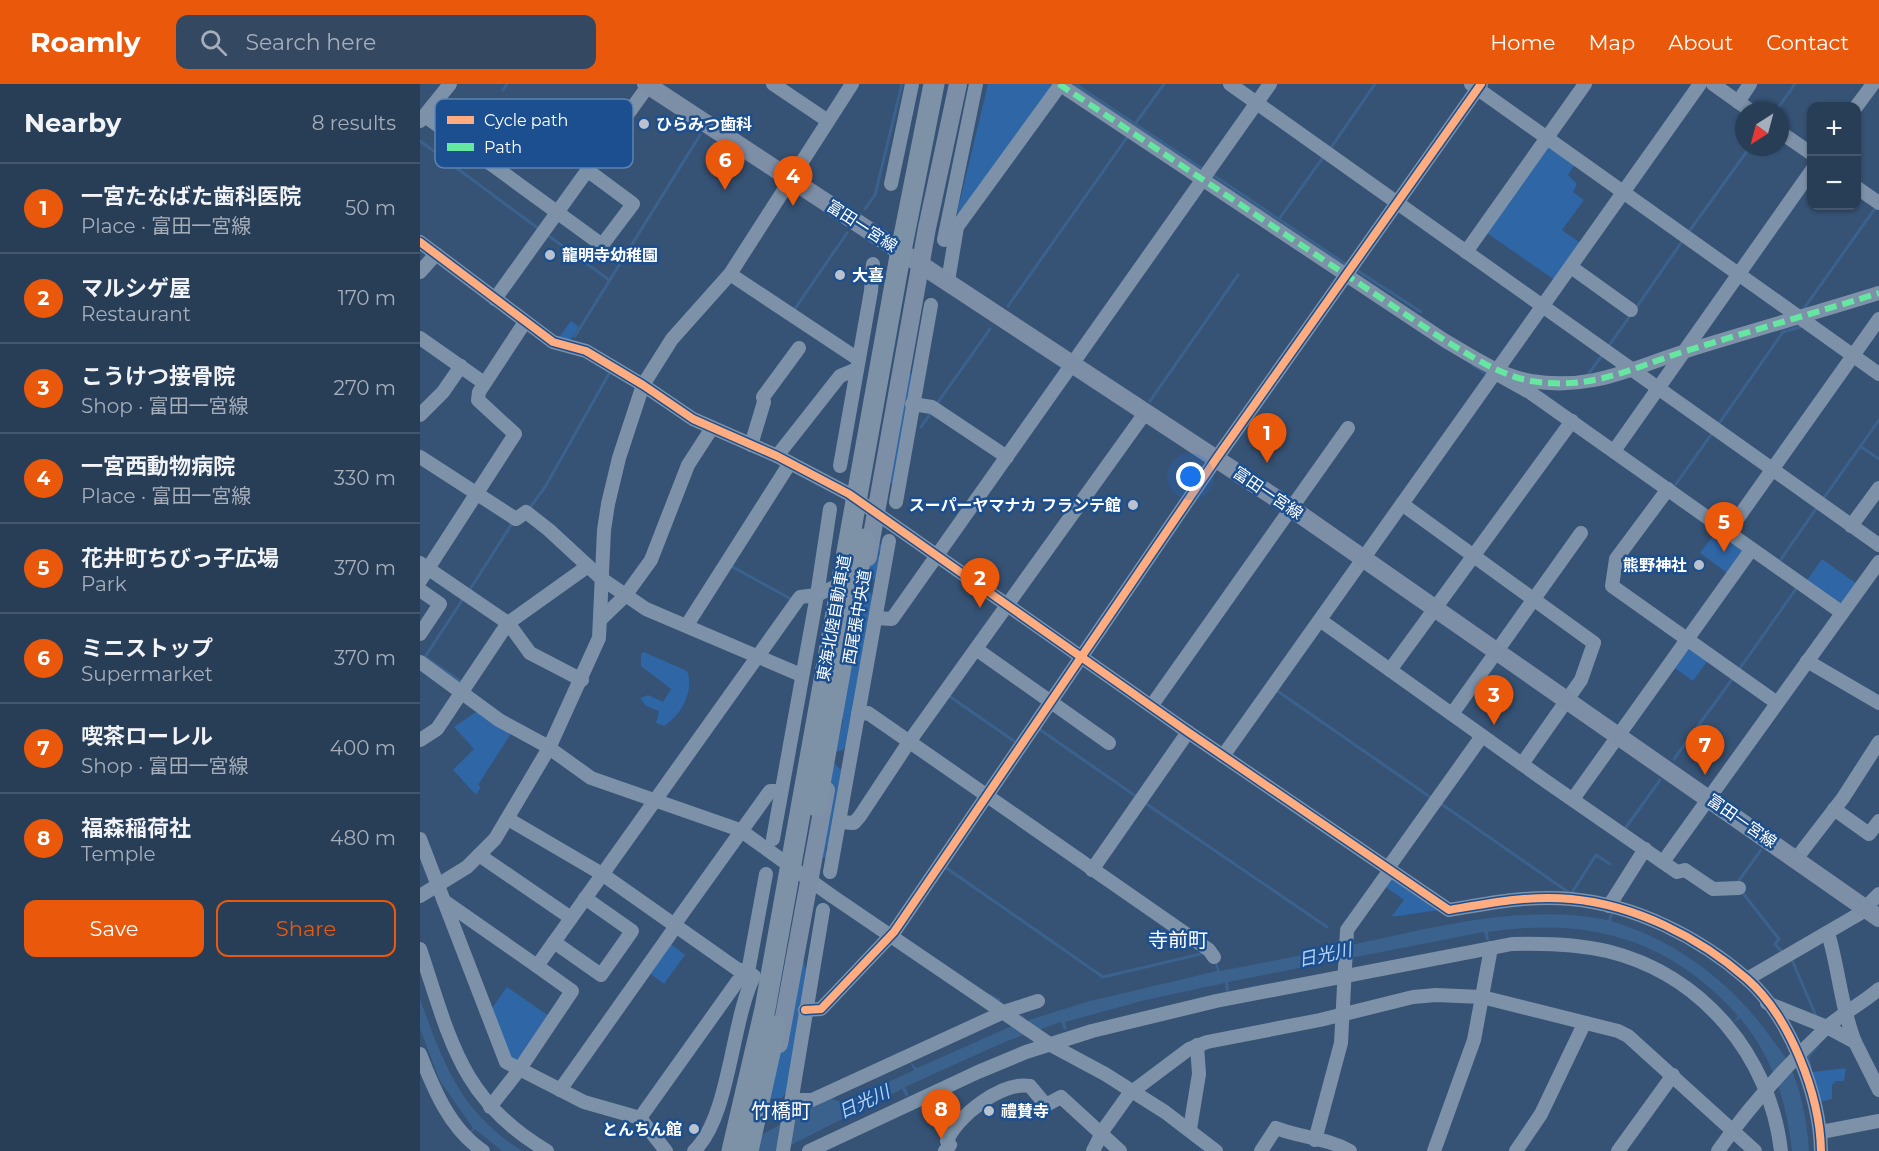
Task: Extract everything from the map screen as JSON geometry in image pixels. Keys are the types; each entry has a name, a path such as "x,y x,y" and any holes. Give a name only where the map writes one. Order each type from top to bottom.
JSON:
{"highway":[{"name":"東海北陸自動車道","path":"729,1147 767,998 900,256 934,84"},
{"name":"東海北陸自動車道","path":"748,1151 787,967 914,255 949,84"}],"main road":[{"name":"西尾張中央道","path":"729,1147 767,959 784,861 788,792 825,592 849,494 862,359 893,246 927,84"},
{"name":"西尾張中央道","path":"756,1151 799,948 876,512 912,362 921,263 955,138 958,84"},
{"name":"富田一宮線","path":"649,85 1291,508 1873,914"}],"street":[{"path":"438,99 450,84"},
{"path":"773,84 828,121"},
{"path":"420,896 467,867 479,855 508,819 549,748 582,680 599,638 608,504 643,385 672,339 730,274 852,84"},
{"path":"891,184 912,84"},
{"path":"948,281 955,138 976,84"},
{"path":"944,240 952,225 1060,84 1444,340 1487,365 1530,381 1566,384 1596,381 1633,371 1683,352 1842,300"},
{"path":"1230,84 1879,546"},
{"path":"876,618 892,619 1270,84"},
{"path":"1466,252 1585,84"},
{"path":"1222,756 1700,84"},
{"path":"1713,84 1738,102 1750,84"},
{"path":"1860,102 1873,84"},
{"path":"633,107 649,85"},
{"path":"805,1010 821,1009 890,935 1215,459 1347,274 1476,86 1879,374"},
{"path":"435,103 422,119 435,128"},
{"path":"1789,138 1807,151"},
{"path":"898,150 908,168"},
{"path":"493,168 557,212 602,245 633,204 587,170 557,212 495,299"},
{"path":"1614,450 1807,177"},
{"path":"1861,190 1879,203"},
{"path":"420,242 553,342 586,351 643,385 693,419 777,456 849,494 1222,756 1449,910 1540,897 1609,906 1667,927 1747,979 1767,1003 1797,1056 1816,1105 1821,1132 1821,1151"},
{"path":"420,272 436,255"},
{"path":"840,466 862,359 873,264"},
{"path":"1571,267 1631,310"},
{"path":"730,274 862,359"},
{"path":"1797,315 1879,293"},
{"path":"896,501 912,404 912,362 931,305"},
{"path":"1728,532 1879,319"},
{"path":"420,581 424,566 515,434 478,400 478,392 525,322"},
{"path":"420,338 484,383"},
{"path":"751,445 765,402 763,397 800,348"},
{"path":"777,456 840,376 862,359"},
{"path":"420,415 443,392 461,366"},
{"path":"1498,369 1509,379 1614,450 1751,550 1841,612"},
{"path":"912,404 932,407 1007,457"},
{"path":"839,822 854,823 909,742 1145,413"},
{"path":"1390,670 1572,421"},
{"path":"600,620 625,596 651,560 688,465 712,428"},
{"path":"1152,705 1348,428"},
{"path":"420,457 516,519 526,512 602,579 646,609 801,675"},
{"path":"687,626 790,463"},
{"path":"1851,526 1879,488"},
{"path":"1668,489 1616,559 1612,585 1777,703"},
{"path":"1402,504 1594,643 1581,680 1522,764"},
{"path":"773,839 788,792 783,776 801,675 825,592 830,509"},
{"path":"1452,714 1581,533"},
{"path":"830,872 889,542"},
{"path":"1573,799 1751,550"},
{"path":"424,566 508,623 530,653 582,680"},
{"path":"420,740 437,729 508,623 588,566"},
{"path":"1664,862 1841,612 1878,567"},
{"path":"863,582 879,596"},
{"path":"420,590 440,604 420,634"},
{"path":"537,966 800,597 825,592"},
{"path":"1320,620 1677,872 1685,870 1713,889 1739,888"},
{"path":"976,649 1109,743"},
{"path":"1808,661 1879,703"},
{"path":"420,663 499,720 549,748 591,778 740,830 1052,1045 1190,1129 1216,1151"},
{"path":"858,714 868,713 1209,950 1214,957"},
{"path":"1092,870 1188,732"},
{"path":"1315,1140 1341,1043 1347,930 1482,736"},
{"path":"1796,859 1834,809 1879,742"},
{"path":"831,765 851,749"},
{"path":"560,1090 740,830 770,791 788,792"},
{"path":"1834,809 1869,834 1879,821"},
{"path":"508,819 602,874 737,969 751,974"},
{"path":"420,839 506,1062 560,1090 602,1108 640,1118 666,1151"},
{"path":"1609,906 1645,849"},
{"path":"479,855 571,918"},
{"path":"694,1151 711,1130 740,1023 751,974 766,874"},
{"path":"1747,979 1828,933 1873,914 1879,894"},
{"path":"554,942 601,975 626,940 632,931 585,898"},
{"path":"444,901 572,991 519,1070 490,1107"},
{"path":"783,1151 822,910"},
{"path":"1828,933 1836,961 1845,1016 1879,1090"},
{"path":"809,1151 958,1086 1026,1052 1139,1018 1491,948 1540,943 1588,948 1627,958 1660,972 1693,993 1725,1022 1743,1044 1767,1087 1780,1151"},
{"path":"799,948 812,969"},
{"path":"1434,1151 1474,1040 1491,948"},
{"path":"420,949 465,1072 490,1107 513,1128 547,1151"},
{"path":"640,1118 737,982 751,974 767,959"},
{"path":"1718,1151 1767,1087 1797,1056 1827,1027 1879,989"},
{"path":"1093,1151 1104,1129 1129,1094 1197,1045 1413,997 1458,995 1482,997 1628,1036 1755,1151"},
{"path":"791,1106 812,1100 1004,1012 1038,1001"},
{"path":"1767,1003 1827,1027 1855,1042"},
{"path":"740,1023 750,1042"},
{"path":"1516,1151 1541,1114 1584,1024"},
{"path":"1190,1129 1199,1074 1197,1045"},
{"path":"420,1054 434,1090 450,1117 472,1143 483,1151"},
{"path":"1618,1151 1673,1075"},
{"path":"951,1149 947,1141 950,1134 974,1107 1000,1093 1024,1085 1030,1086 1046,1105 1061,1097 1120,1151"},
{"path":"1821,1132 1879,1121"},
{"path":"1261,1151 1276,1128 1315,1140 1325,1138 1350,1151"}],"shaded area":[{"path":"988,84 1049,84 1054,87 961,216 957,213"},
{"path":"1547,142 1576,163 1568,175 1577,184 1573,192 1584,200 1562,230 1582,244 1556,281 1484,231"},
{"path":"571,321 579,327 571,339 561,342 557,340"},
{"path":"908,374 911,374 912,380 898,467 894,470 895,484 885,482"},
{"path":"1719,528 1749,550 1730,575 1700,553"},
{"path":"874,543 883,545 878,554 881,559 878,576 872,581 869,570"},
{"path":"1822,559 1857,584 1841,607 1805,583"},
{"path":"867,589 872,595 872,601 847,743 843,750 835,752 843,721 841,716 864,590"},
{"path":"1686,646 1709,659 1693,681 1672,666"},
{"path":"644,652 687,671 689,678 685,702 676,716 664,726 656,723 659,711 646,706 640,698 648,695 663,702 671,689 641,666 641,654"},
{"path":"479,710 512,732 478,785 481,787 476,795 453,770 474,749 454,727"},
{"path":"835,764 841,770 826,848 827,858 815,856 832,766"},
{"path":"1389,877 1439,910 1391,917 1404,900 1383,885"},
{"path":"668,942 685,955 664,984 647,971"},
{"path":"797,958 804,961 806,971 787,1091 782,1098 770,1099"},
{"path":"507,987 552,1018 521,1065 509,1060 489,1012"},
{"path":"1846,1068 1844,1081 1836,1081 1832,1085 1832,1099 1819,1102 1810,1076 1813,1072"}],"water":[{"name":"日光川","path":"1612,909 1614,910 1611,921 1635,929 1679,951 1719,980 1754,1015 1783,1054 1794,1076 1803,1108 1809,1151 1792,1151 1782,1097 1769,1064 1740,1018 1733,1023 1738,1016 1712,989 1684,968 1655,951 1625,939 1593,931 1525,928 1488,932 1489,940 1486,940 1484,932 1228,982 1229,991 1226,992 1225,983 1146,1000 1065,1022 1067,1029 1064,1030 1061,1022 1007,1041 905,1087 909,1095 906,1097 902,1089 779,1151 732,1151 829,1098 844,1103 914,1070 910,1062 917,1068 1023,1021 1022,1013 1026,1021 1086,1002 1217,971 1215,963 1220,971 1329,950 1328,940 1332,949 1469,921 1539,914 1573,915 1608,920"},
{"path":"420,999 446,1066 469,1103 483,1120 522,1151 502,1151 475,1129 469,1136 467,1134 473,1128 440,1081 420,1029"}],"waterway":[{"path":"503,90 507,84"},
{"path":"865,209 875,195 902,84"},
{"path":"1075,84 1204,170"},
{"path":"1135,124 1164,84"},
{"path":"1330,149 1375,84"},
{"path":"1782,102 1795,84"},
{"path":"575,336 700,135"},
{"path":"1008,306 1128,136"},
{"path":"420,141 435,152"},
{"path":"1279,219 1324,156"},
{"path":"1688,233 1744,156"},
{"path":"457,168 539,229"},
{"path":"1213,175 1347,265"},
{"path":"1805,307 1876,207"},
{"path":"794,310 847,233"},
{"path":"546,234 609,280"},
{"path":"1636,308 1683,240"},
{"path":"1358,271 1421,312"},
{"path":"1150,401 1238,275"},
{"path":"1608,347 1632,313"},
{"path":"1718,425 1783,332 1803,326"},
{"path":"936,405 990,329"},
{"path":"1589,373 1603,354"},
{"path":"1473,365 1488,375"},
{"path":"529,509 545,487 610,372"},
{"path":"921,427 932,411"},
{"path":"1823,499 1879,420"},
{"path":"1673,488 1713,432"},
{"path":"1860,446 1879,459"},
{"path":"1779,562 1818,506"},
{"path":"469,591 513,522"},
{"path":"731,566 791,599"},
{"path":"1738,671 1798,586"},
{"path":"460,681 425,657 463,599"},
{"path":"1674,759 1733,678"},
{"path":"1276,690 1433,799"},
{"path":"949,696 1014,741"},
{"path":"1039,729 1137,797"},
{"path":"1624,830 1660,780"},
{"path":"1145,803 1327,927"},
{"path":"1440,803 1571,894 1596,855 1610,864"},
{"path":"1737,883 1761,850"},
{"path":"945,867 1103,977 1205,953"},
{"path":"1742,892 1779,939 1775,944 1782,952"},
{"path":"1792,960 1816,1016"},
{"path":"989,995 999,1000"},
{"path":"1810,1067 1808,1057 1819,1044"}],"marked path":[{"path":"1059,84 1444,340 1486,364 1519,378 1531,381 1573,383 1611,376 1879,293"}],"cycle path":[{"path":"805,1010 821,1009 894,932 1216,459 1481,84"},
{"path":"420,242 553,342 586,351 643,385 693,419 777,456 849,494 1188,732 1449,910 1510,900 1540,898 1595,902 1642,916 1687,937 1708,950 1747,979 1777,1014 1789,1035 1800,1058 1815,1106 1821,1151"}],"place":[{"name":"ひらみつ歯科","path":"644,124"},
{"name":"ミニストップ","path":"725,190"},
{"name":"一宮西動物病院","path":"793,206"},
{"name":"龍明寺幼稚園","path":"550,255"},
{"name":"大喜","path":"840,275"},
{"name":"一宮たなばた歯科医院","path":"1267,463"},
{"name":"スーパーヤマナカ フランテ館","path":"1133,505"},
{"name":"花井町ちびっ子広場","path":"1724,552"},
{"name":"熊野神社","path":"1699,565"},
{"name":"マルシゲ屋","path":"980,608"},
{"name":"こうけつ接骨院","path":"1494,725"},
{"name":"喫茶ローレル","path":"1705,775"},
{"name":"禮賛寺","path":"989,1111"},
{"name":"とんちん館","path":"694,1129"},
{"name":"福森稲荷社","path":"941,1139"}],"district":[{"name":"寺前町","path":"1178,940"},
{"name":"竹橋町","path":"781,1111"}]}
